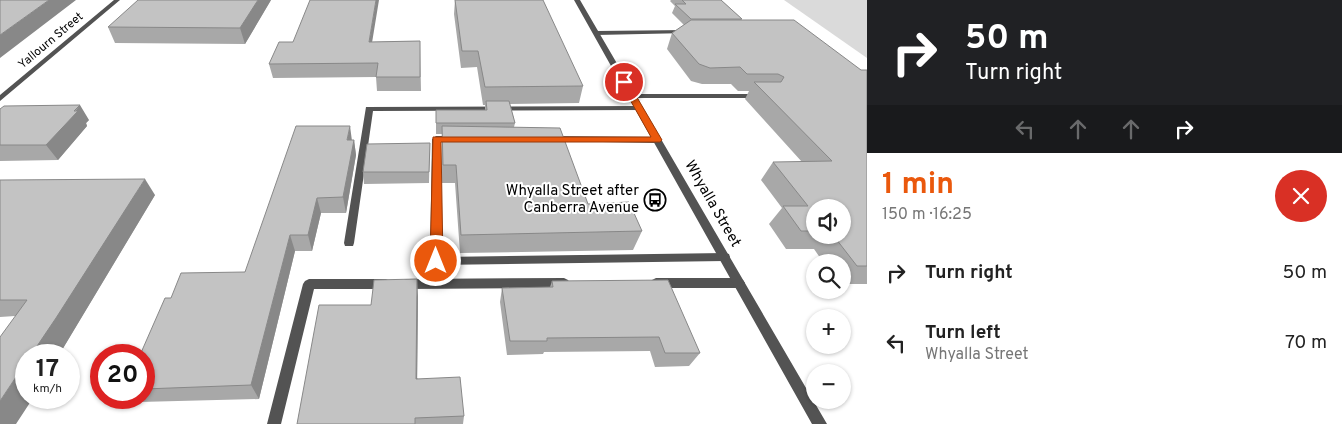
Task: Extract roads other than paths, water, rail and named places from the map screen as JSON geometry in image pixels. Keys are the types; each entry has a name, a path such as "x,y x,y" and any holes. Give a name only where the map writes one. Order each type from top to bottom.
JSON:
{"street":[{"name":"Yallourn Street","path":"0,99 117,0"},
{"name":"Whyalla Street","path":"577,0 820,424"},
{"path":"596,33 699,32"},
{"path":"632,96 768,96"},
{"path":"349,242 369,109 639,108"},
{"path":"465,139 436,139 436,261 725,257"},
{"path":"542,139 657,140"},
{"path":"274,424 309,284 573,283"},
{"path":"642,283 739,283"}],"place":[{"name":"Whyalla Street after Canberra Avenue","path":"655,200"}]}
